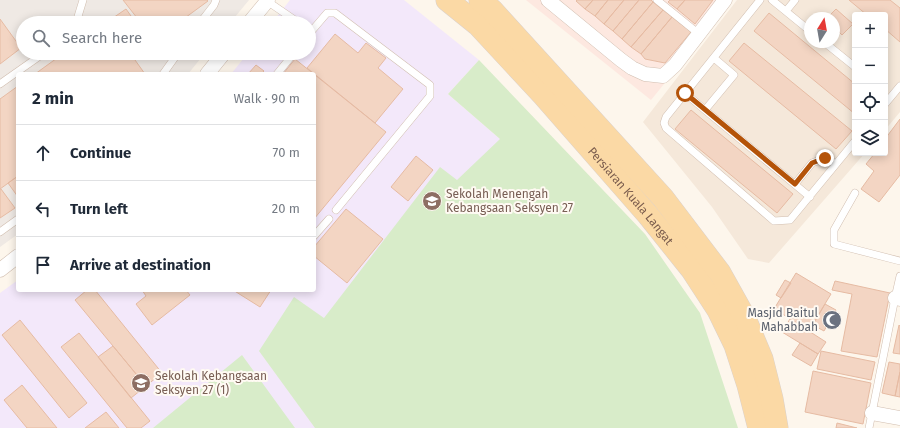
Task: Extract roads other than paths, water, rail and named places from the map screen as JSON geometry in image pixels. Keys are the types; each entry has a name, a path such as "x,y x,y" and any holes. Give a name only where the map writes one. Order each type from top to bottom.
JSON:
{"main road":[{"name":"Persiaran Kuala Langat","path":"447,0 483,11 663,198 720,273 744,316 762,359 772,399 777,428"},
{"name":"Persiaran Kuala Langat","path":"483,11 543,95 648,215 692,270 718,310 735,345 748,385 759,428"}],"street":[{"path":"548,0 632,68 645,74 663,76 675,65 725,0"},
{"path":"255,16 268,1"},
{"path":"209,72 218,60"},
{"path":"0,270 16,258"},
{"path":"872,413 900,418"}],"lane":[{"path":"78,16 83,0"},
{"path":"205,16 216,0"},
{"path":"657,0 699,34"},
{"path":"760,0 666,117 664,122 666,128 774,221 790,220 852,145"},
{"path":"772,0 804,26"},
{"path":"786,12 796,0"},
{"path":"268,1 289,16"},
{"path":"316,25 327,13 335,13 430,85 430,96 336,210"},
{"path":"831,48 852,65"},
{"path":"705,110 734,75 714,58"},
{"path":"17,72 34,60"},
{"path":"164,72 173,60"},
{"path":"279,72 288,60"},
{"path":"0,84 16,73"},
{"path":"888,101 900,86"},
{"path":"685,93 810,197"},
{"path":"888,93 892,96"},
{"path":"795,184 812,163 825,158 836,164"},
{"path":"855,193 834,230 834,244 900,261"},
{"path":"316,234 329,219"},
{"path":"0,232 16,220"},
{"path":"869,428 897,298 900,276"}],"place":[{"name":"Sekolah Menengah Kebangsaan Seksyen 27","path":"432,201"},
{"name":"Masjid Baitul Mahabbah","path":"832,320"},
{"name":"Sekolah Kebangsaan Seksyen 27 (1)","path":"141,383"}]}
